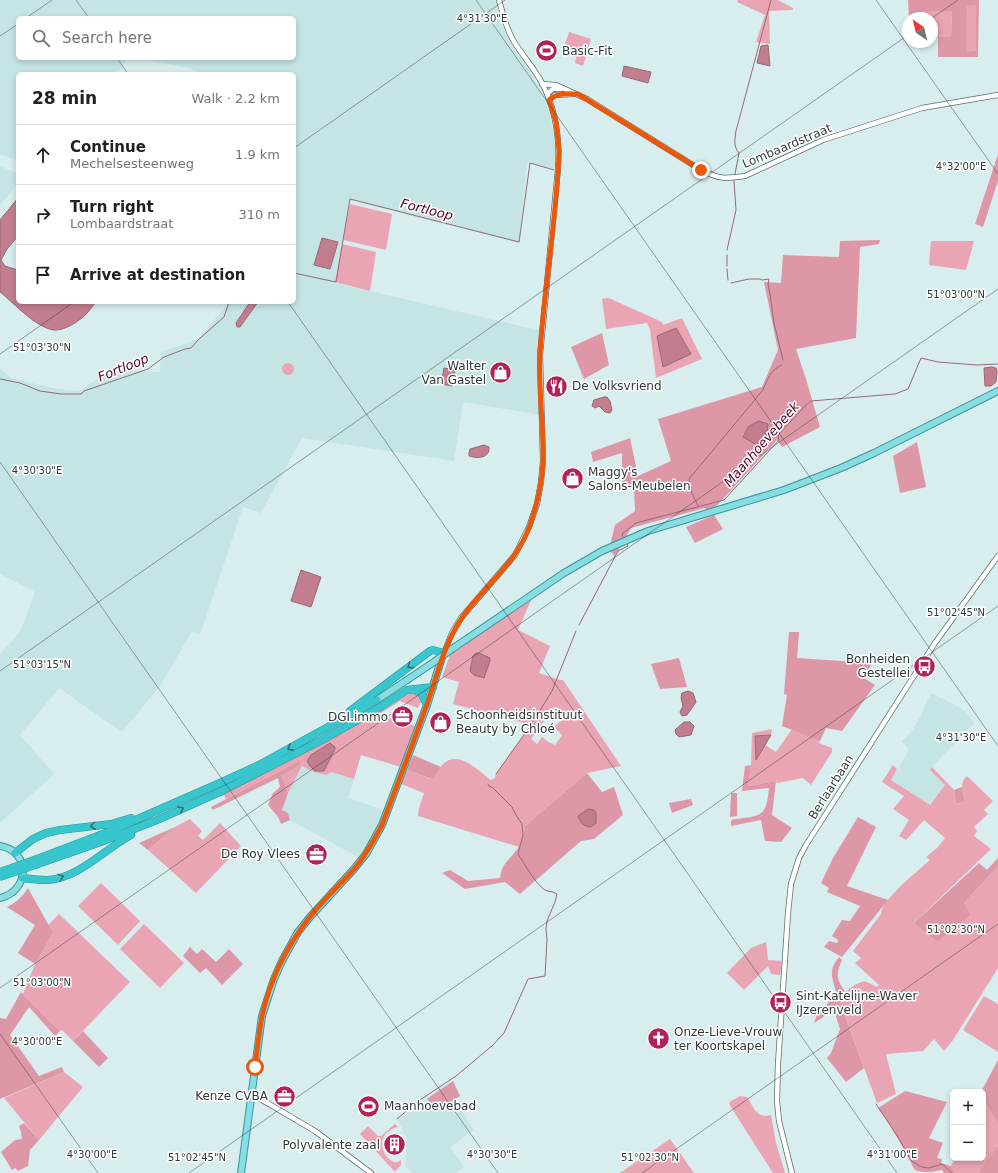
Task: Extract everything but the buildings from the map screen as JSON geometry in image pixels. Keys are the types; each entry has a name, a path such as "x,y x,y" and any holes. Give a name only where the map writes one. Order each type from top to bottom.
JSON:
{"highway":[{"path":"324,729 430,651 433,650 444,653"},
{"path":"0,872 37,862 146,825 222,791 349,725 407,690 433,687"},
{"path":"414,689 422,694 427,705"},
{"path":"0,877 149,815 259,765 377,700"},
{"path":"312,744 372,705 377,700"},
{"path":"16,853 33,839 46,833 110,824 149,815"},
{"path":"22,878 47,880 72,873 146,825"}],"main road":[{"path":"377,700 564,573 602,551 648,531 784,490 841,468 998,391"},
{"path":"241,1173 262,1016 267,998 282,961 298,932 354,869 375,840 427,705 444,653"},
{"path":"0,846 8,848 16,853 22,864 22,878 16,890 10,895 0,898"}],"street":[{"path":"444,653 452,633 461,618 508,565 521,544 537,504 543,461 540,355 559,150 556,122 547,94 512,38 499,0"},
{"name":"Lombaardstraat","path":"542,84 556,85 578,94 701,170 717,178 745,176 823,140 915,110 998,95"},
{"name":"Lombaardstraat","path":"547,94 553,89 566,90"},
{"path":"549,100 555,95 559,94 578,94"},
{"name":"Berlaarbaan","path":"792,1173 779,1121 777,1101 788,913 791,884 799,858 935,642 998,556"},
{"path":"252,1094 315,1132 371,1173"}],"shaded area":[{"path":"0,0 495,0 502,25 511,44 529,70 543,96 550,114 556,148 555,170 527,162 519,243 350,200 335,283 542,331 541,415 463,402 454,461 302,438 261,513 243,507 200,635 192,631 160,686 122,732 59,688 20,735 54,774 0,823 0,654 20,632 35,592 0,574 0,369 11,378 53,388 78,391 112,370 160,372 161,352 199,339 227,304 296,304 296,72 197,72 192,69 149,60 296,60 296,16 16,16 16,60 124,60 122,69 115,72 16,72 16,160 0,154"},
{"path":"738,0 778,0 793,8 793,10 769,11 770,44 756,42 765,15 737,2"},
{"path":"908,0 979,0 978,57 938,57 938,37 951,37 952,11 909,12","holes":["976,5 976,51 966,52 967,6"]},
{"path":"967,5 977,5 976,52 965,52"},
{"path":"952,11 951,37 938,37 938,12 922,12"},
{"path":"569,32 591,39 583,66 575,63 576,57 562,53"},
{"path":"768,45 770,66 757,63 761,46"},
{"path":"624,66 651,72 648,83 622,76"},
{"path":"998,154 998,181 983,227 975,224"},
{"path":"0,166 16,173 16,185 0,205"},
{"path":"16,200 16,238 7,249 1,260 5,266 16,269 16,304 94,304 82,318 63,329 53,330 46,328 25,314 0,292 0,220"},
{"path":"350,204 392,214 386,250 343,240"},
{"path":"322,238 338,242 330,269 314,265"},
{"path":"880,240 879,244 860,247 856,338 796,349 820,427 782,447 777,440 710,513 705,508 631,528 615,556 609,550 615,525 635,511 634,488 622,486 622,453 593,462 591,452 630,438 638,476 671,461 658,419 762,387 778,350 764,282 781,283 783,255 839,257 840,241"},
{"path":"931,241 974,241 966,270 929,265"},
{"path":"342,244 376,252 370,291 335,282"},
{"path":"607,298 662,322 663,325 682,318 702,359 656,378 650,330 647,323 606,329 602,299"},
{"path":"249,304 257,304 240,327 237,327 236,323"},
{"path":"676,328 691,354 663,367 657,336"},
{"path":"602,333 609,365 584,379 571,347"},
{"path":"288,363 292,365 294,369 292,373 288,375 284,373 282,369 284,365"},
{"path":"444,368 455,370 452,386 441,384"},
{"path":"984,368 996,368 997,371 996,382 991,386 985,386"},
{"path":"607,397 610,401 612,410 610,413 605,412 599,406 595,408 592,406 594,400"},
{"path":"759,421 768,424 766,437 757,445 743,437 749,426"},
{"path":"917,442 926,487 900,493 893,456"},
{"path":"484,445 489,447 489,451 483,457 469,456 470,449"},
{"path":"714,515 723,529 695,543 686,527"},
{"path":"301,570 321,577 311,607 291,601"},
{"path":"532,598 518,630 550,646 539,673 563,680 621,766 587,773 525,826 519,847 418,816 424,793 401,784 407,770 431,779 444,763 455,759 472,765 491,780 495,778 496,774 531,725 453,704 459,682 442,677 450,655","holes":["554,707 565,717 554,727 562,735 555,745 542,737 537,744 531,739"]},
{"path":"789,632 799,632 797,658 872,663 864,678 875,685 842,731 826,728 820,741 782,726 787,695 784,694"},
{"path":"476,653 490,658 484,678 474,675 470,671 473,656"},
{"path":"679,658 687,687 660,689 651,664"},
{"path":"413,691 422,699 418,708 400,701 378,715 415,726 401,767 361,755 354,779 331,772 326,775 311,771 302,766 288,793 282,776 300,764 299,761 226,799 223,793"},
{"path":"688,691 693,693 696,702 687,715 682,716 680,712 683,706 681,698 682,693"},
{"path":"931,693 959,707 967,713 974,723 932,767 931,770 945,785 930,805 891,780 909,750 902,741 912,731"},
{"path":"684,722 690,722 694,726 691,735 679,737 675,730"},
{"path":"772,729 771,735 755,736 756,760 765,745 776,752 792,729 832,748 832,752 811,785 803,778 777,783 776,781 748,786 751,765 752,733"},
{"path":"771,735 756,760 755,736"},
{"path":"330,743 335,747 335,749 324,771 315,771 307,761 311,755"},
{"path":"413,755 441,767 432,779 407,770"},
{"path":"299,761 301,764 282,776 288,793 282,810 288,813 290,820 281,824 278,817 268,805 273,793 280,787 278,778 213,810 211,807"},
{"path":"751,765 748,786 776,781 772,815 792,828 781,842 765,841 761,820 731,826 731,820 760,814 766,806 769,788 742,791 745,766"},
{"path":"893,765 897,769 891,780 930,805 945,785 930,770 932,767 954,790 956,804 965,802 962,785 967,776 993,801 984,810 988,814 974,827 977,831 974,836 991,849 914,923 937,942 964,903 998,866 998,968 953,1040 944,1051 934,1039 923,1051 886,1054 896,1094 877,1103 839,999 850,988 861,982 865,981 877,987 879,985 855,963 861,958 853,951 881,914 887,901 930,860 926,857 937,848 945,838 924,820 906,840 899,836 909,820 893,809 904,796 882,782"},
{"path":"302,766 311,771 326,775 331,772 354,779 348,798 385,810 380,823 360,858 290,820 288,813 282,810 288,793"},
{"path":"587,773 602,792 614,787 623,815 594,839 581,841 520,894 505,882 465,889 442,873 450,870 468,881 500,878 504,865 515,852 523,837 525,826"},
{"path":"962,787 965,802 956,804 954,790"},
{"path":"731,793 737,793 737,816 730,817"},
{"path":"691,799 693,805 672,813 669,803"},
{"path":"588,809 594,810 596,813 596,823 591,827 583,824 578,816"},
{"path":"858,817 876,827 847,886 888,900 842,957 824,947 829,941 837,943 838,940 832,936 842,920 850,921 860,906 827,892 829,888 821,883 833,858"},
{"path":"190,819 202,831 198,836 203,840 220,823 241,846 196,893 148,850 175,827"},
{"path":"175,827 148,850 139,843"},
{"path":"998,858 998,866 964,903 970,915 937,942 914,923 979,863 987,870"},
{"path":"101,883 140,921 118,945 78,906"},
{"path":"28,888 53,933 35,964 18,953 35,925 7,907 19,899"},
{"path":"59,914 130,982 73,1041 62,1030 60,1031 23,994 35,964 53,933 48,925"},
{"path":"144,924 184,963 160,988 120,949"},
{"path":"766,942 768,960 782,961 780,975 771,974 768,966 744,990 727,973 751,948"},
{"path":"190,947 197,954 202,949 216,962 229,949 243,964 222,985 206,968 200,973 183,956"},
{"path":"839,957 842,960 838,976 845,991 839,999 864,1068 846,1082 827,1058 831,1053 840,1029 833,1007 822,1018 814,1023 818,1012 823,1010 836,992 832,978 832,970"},
{"path":"21,992 60,1031 55,1036 29,1007 10,1035 39,1076 62,1067 64,1072 0,1099 0,1018 6,1019"},
{"path":"984,996 998,1004 998,1052 963,1030"},
{"path":"83,1031 108,1058 99,1067 73,1041"},
{"path":"998,1060 998,1124 986,1103 986,1089 983,1089"},
{"path":"64,1072 83,1087 39,1140 4,1098"},
{"path":"453,1081 460,1096 438,1110 427,1099"},
{"path":"445,1085 474,1130 450,1147 464,1167 455,1173 412,1173 406,1166 407,1140 398,1120"},
{"path":"905,1091 947,1102 929,1138 943,1143 937,1158 942,1159 941,1163 951,1166 955,1173 944,1173 942,1170 920,1172 915,1170 913,1167 878,1108"},
{"path":"740,1096 747,1097 759,1114 766,1116 771,1115 776,1143 785,1173 773,1173 729,1104 731,1101"},
{"path":"986,1103 998,1124 998,1146 980,1173 955,1173 951,1166 954,1161 986,1161"},
{"path":"24,1123 39,1140 30,1150 28,1166 18,1171 15,1168 12,1170 1,1152 15,1140 22,1139 19,1126"},
{"path":"395,1124 398,1127 388,1132 383,1138 382,1145 387,1157 392,1161 397,1162 401,1159 401,1165 395,1172 360,1134 368,1126 378,1136 381,1136"},
{"path":"670,1139 694,1173 620,1173"},
{"path":"998,1146 998,1173 980,1173 979,1172"}],"waterway":[{"path":"735,174 739,153 735,145 736,131 771,0"},
{"name":"Fortloop","path":"296,273 336,282 350,199 519,242 530,163 554,170"},
{"path":"727,250 736,210 734,181"},
{"path":"727,255 727,266"},
{"path":"727,269 728,280"},
{"path":"731,283 749,279 769,279 768,284 774,323 783,360"},
{"name":"Fortloop","path":"0,379 20,383 40,391 61,394 81,394 84,391 148,369 164,357 191,348 224,317 228,304"},
{"name":"Maanhoevebeek","path":"623,537 622,534 636,523 724,500 779,440 778,435 811,401 895,394 908,389 921,358 938,362 977,365 998,364"},
{"path":"698,506 691,491 689,479 763,390 772,372 782,365"},
{"name":"Maanhoevebeek","path":"579,625 618,551 628,546 627,544"},
{"name":"Maanhoevebeek","path":"496,774 531,725 552,691 576,631"},
{"name":"Maanhoevebeek","path":"397,1119 417,1102 456,1076 493,1045 504,1033 528,979 545,976 547,921 557,894 545,890 534,879 518,854 523,835 522,824 512,807 488,784"},
{"path":"876,1104 900,1140 911,1161 922,1167 929,1168 942,1164 952,1173"}],"place":[{"name":"Basic-Fit","path":"546,51"},
{"name":"Walter Van Gastel","path":"501,373"},
{"name":"De Volksvriend","path":"557,386"},
{"name":"Maggy's Salons-Meubelen","path":"573,479"},
{"name":"Bonheiden Gestellei","path":"925,666"},
{"name":"DGI.immo","path":"403,717"},
{"name":"Schoonheidsinstituut Beauty by Chloé","path":"440,722"},
{"name":"De Roy Vlees","path":"316,854"},
{"name":"Sint-Katelijne-Waver IJzerenveld","path":"780,1003"},
{"name":"Onze-Lieve-Vrouw ter Koortskapel","path":"658,1039"},
{"name":"Kenze CVBA","path":"284,1096"},
{"name":"Maanhoevebad","path":"368,1106"},
{"name":"Polyvalente zaal","path":"395,1145"}],"route":[{"path":"255,1067 262,1016 267,998 282,961 298,932 323,902 354,869 375,840 400,778 452,633 468,609 508,565 526,536 537,504 543,461 540,355 559,159 558,132 549,100 555,95 559,94 578,94 701,170"}]}
